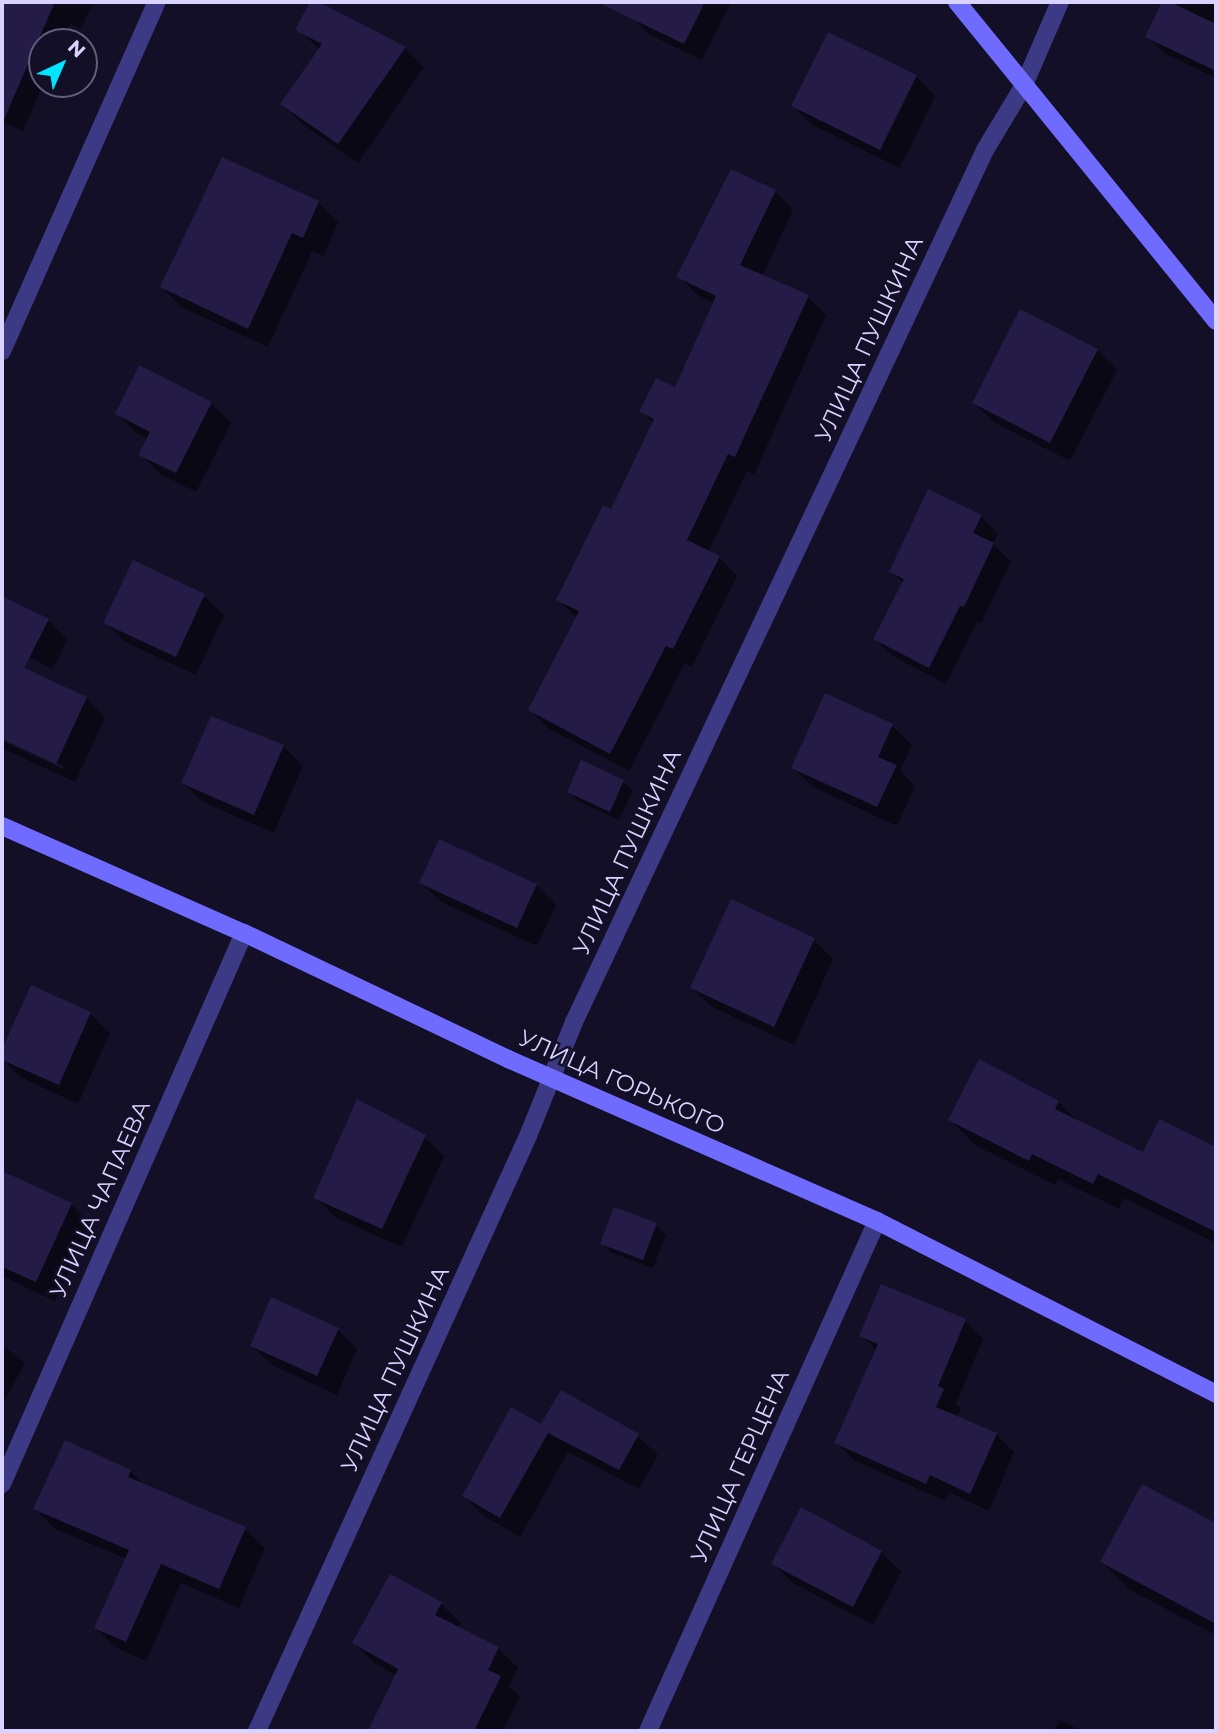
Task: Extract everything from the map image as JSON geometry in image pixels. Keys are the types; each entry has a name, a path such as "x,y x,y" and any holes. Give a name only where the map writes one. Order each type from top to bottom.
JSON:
{"main road":[{"path":"957,2 1216,321"},
{"name":"УЛИЦА ГОРЬКОГО","path":"2,826 244,933 550,1077 877,1221 1216,1394"}],"street":[{"path":"2,351 157,2"},
{"name":"УЛИЦА ПУШКИНА","path":"257,1731 528,1136 550,1077 985,150 1024,85 1060,2"},
{"name":"УЛИЦА ЧАПАЕВА","path":"2,1484 244,933"},
{"name":"УЛИЦА ГЕРЦЕНА","path":"648,1731 877,1221"}],"building":[{"path":"2,2 55,2 44,28 28,28 28,64 2,124"},
{"path":"310,2 319,2 406,47 338,144 280,104 322,44 295,30"},
{"path":"597,2 705,2 684,44"},
{"path":"1162,2 1170,2 1216,24 1216,71 1145,37"},
{"path":"828,32 917,75 880,150 791,106"},
{"path":"222,157 319,201 303,238 292,233 248,329 160,287"},
{"path":"731,169 776,190 740,265 809,295 735,457 728,454 687,540 720,556 673,649 666,646 610,754 528,710 579,611 556,600 603,505 611,509 654,419 639,412 656,378 675,387 716,296 676,277"},
{"path":"1020,309 1098,349 1050,443 972,403"},
{"path":"139,365 212,402 176,473 138,455 150,432 115,414"},
{"path":"928,489 982,515 973,533 994,543 964,607 960,606 929,668 873,639 904,579 889,572"},
{"path":"133,560 205,594 176,657 103,623"},
{"path":"2,596 49,619 24,668 87,697 56,764 2,739"},
{"path":"825,693 893,724 878,757 897,765 877,807 791,768"},
{"path":"211,716 284,745 254,815 181,783"},
{"path":"581,760 624,780 610,812 567,792"},
{"path":"439,839 537,884 517,928 419,883"},
{"path":"731,899 815,938 774,1027 690,988"},
{"path":"31,985 91,1012 59,1085 2,1060 2,1049"},
{"path":"979,1059 1059,1101 1055,1109 1143,1152 1159,1119 1216,1147 1216,1232 1098,1174 1093,1184 1032,1154 1029,1161 948,1120"},
{"path":"357,1099 426,1135 382,1229 313,1198"},
{"path":"2,1171 72,1203 36,1282 2,1267"},
{"path":"614,1207 657,1223 643,1260 600,1244"},
{"path":"881,1284 966,1319 938,1386 944,1389 936,1407 997,1433 970,1494 930,1475 926,1484 834,1443 878,1344 859,1336"},
{"path":"271,1297 339,1328 317,1376 250,1346"},
{"path":"561,1390 639,1434 619,1470 548,1433 500,1518 462,1496 511,1407 541,1424"},
{"path":"65,1440 131,1470 128,1477 246,1527 219,1589 161,1564 126,1642 94,1628 129,1550 33,1509"},
{"path":"1142,1484 1216,1523 1216,1624 1100,1562"},
{"path":"801,1507 882,1551 853,1607 771,1564"},
{"path":"390,1574 442,1602 435,1615 499,1647 488,1670 501,1676 474,1731 368,1731 398,1669 352,1643"}]}
